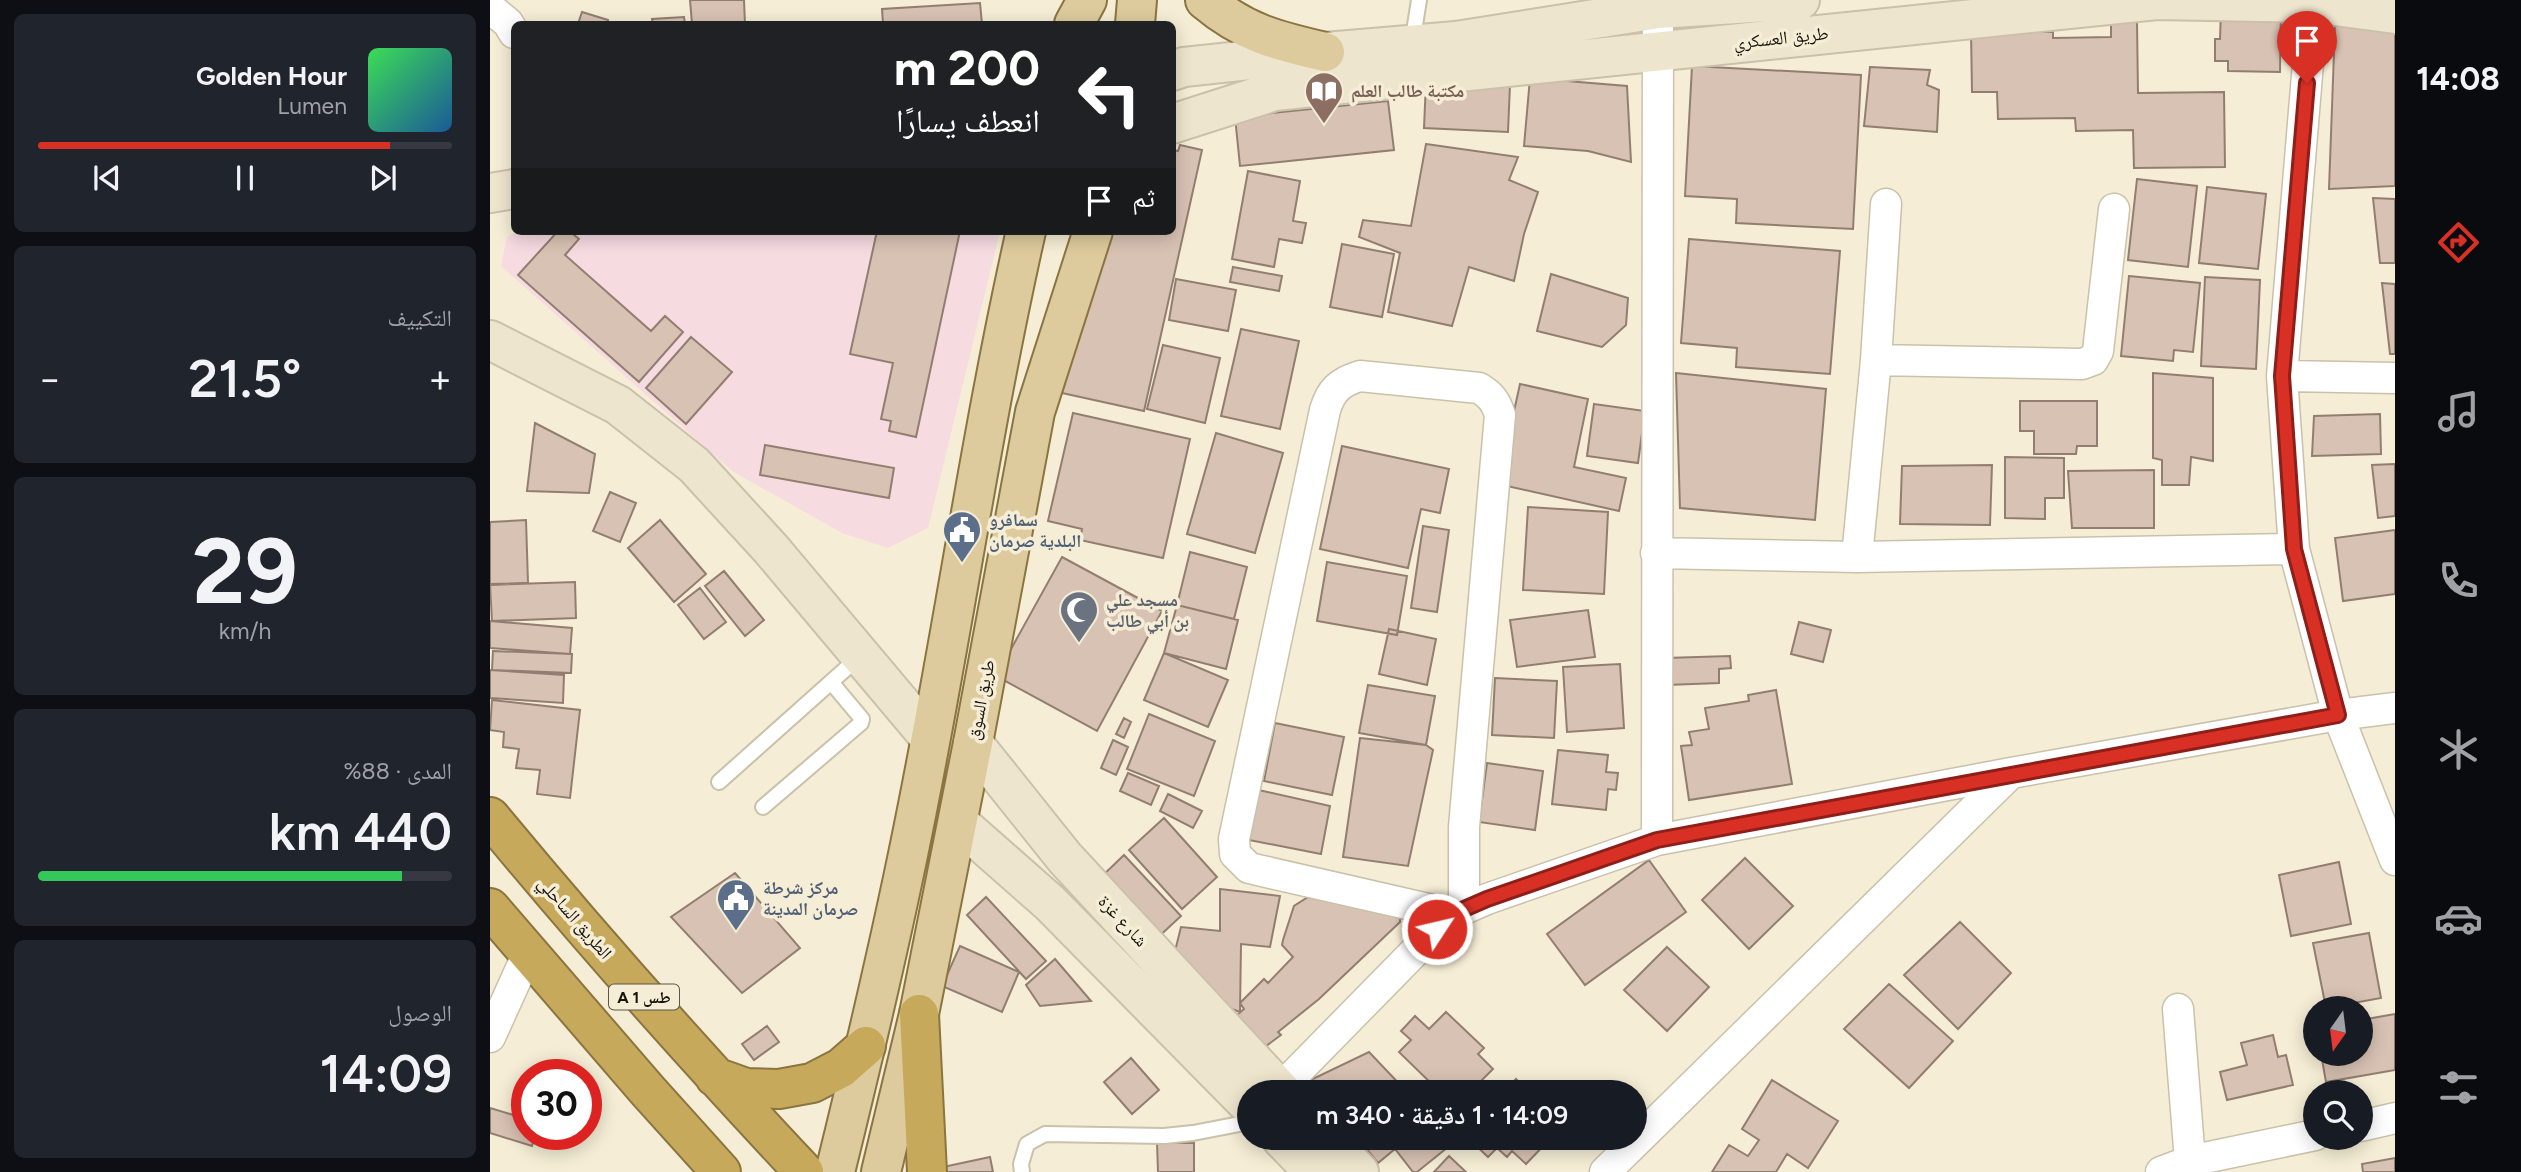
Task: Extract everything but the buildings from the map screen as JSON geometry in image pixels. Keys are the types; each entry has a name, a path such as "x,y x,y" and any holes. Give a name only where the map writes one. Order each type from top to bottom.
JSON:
{"highway":[{"name":"الطريق الساحلي","path":"490,817 562,905 715,1077 804,1172"},
{"name":"A 1 طس","path":"490,908 716,1171"},
{"path":"919,1014 927,1172"},
{"path":"715,1077 746,1087 779,1090 812,1083 841,1068 866,1046"}],"main road":[{"path":"1076,21 1087,0"},
{"path":"1135,21 1137,0"},
{"path":"1205,0 1242,27 1281,42 1325,52"},
{"path":"835,1172 866,1046 918,805 1025,235"},
{"name":"طريق السوق","path":"881,1172 919,1014 958,822 1035,412 1092,235"},
{"path":"918,805 958,822"}],"street":[{"name":"طريق العسكري","path":"1176,71 1325,52 1456,41 1658,5 1800,0"},
{"name":"طريق العسكري","path":"1176,123 1276,91 2157,0 2313,3 2395,14"},
{"path":"2313,3 2282,376 2294,549 2338,715 2395,860"},
{"path":"1657,840 1658,5"},
{"path":"490,192 511,189"},
{"path":"1857,557 1876,360 1886,204"},
{"path":"1876,360 2081,364 2093,360 2098,351 2114,209"},
{"path":"490,340 618,405 695,465 771,549 930,738"},
{"path":"1360,376 1479,387 1497,404 1500,415 1459,912 1249,869 1234,855 1234,839 1325,410 1336,387 1360,376"},
{"path":"2282,376 2395,378"},
{"path":"1656,553 1857,557 2294,549"},
{"path":"1286,1080 1437,929 1459,912 1487,899 1657,840 2338,715 2395,708"},
{"name":"شارع غزة","path":"973,743 1065,858 1256,1080"},
{"path":"1605,1172 2011,774"},
{"path":"958,822 1252,1080"},
{"path":"490,1037 529,951"},
{"path":"2178,1009 2190,1161"},
{"path":"2373,1123 2395,1118"},
{"path":"2161,1172 2190,1161 2303,1137"},
{"path":"1293,1150 1314,1172"},
{"path":"1338,1150 1359,1172"}],"lane":[{"path":"1412,46 1419,0"},
{"path":"719,782 860,656"},
{"path":"763,807 860,723 862,719 831,682"},
{"path":"1023,1172 1021,1164 1027,1144 1045,1134 1164,1136 1237,1125"}],"shaded area":[{"path":"511,235 999,235 928,528 888,548 842,533 732,471 501,266 507,237"}],"place":[{"name":"مكتبة طالب العلم","path":"1324,125"},
{"name":"سمافرو البلدية صرمان","path":"962,564"},
{"name":"مسجد علي بن أبي طالب","path":"1079,644"},
{"name":"مركز شرطة صرمان المدينة","path":"736,932"}],"route":[{"path":"1437,929 1464,909 1487,899 1657,840 2338,715 2294,549 2282,376 2307,83"}]}
